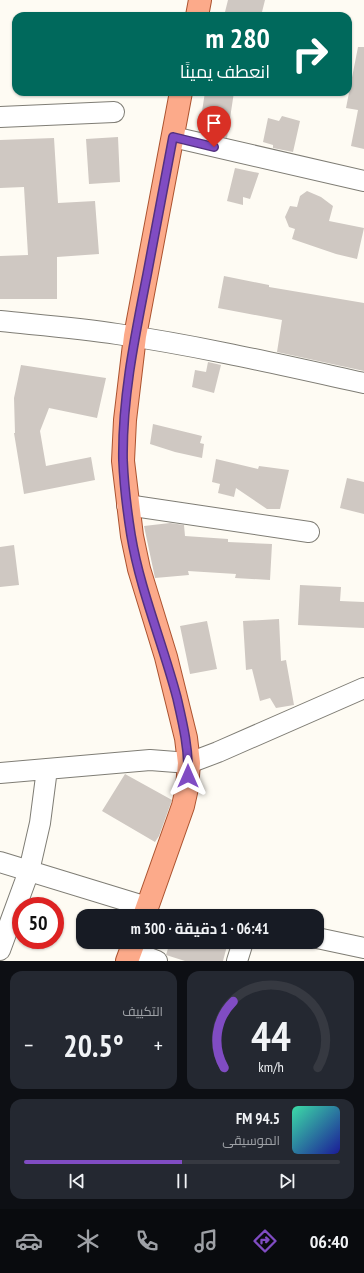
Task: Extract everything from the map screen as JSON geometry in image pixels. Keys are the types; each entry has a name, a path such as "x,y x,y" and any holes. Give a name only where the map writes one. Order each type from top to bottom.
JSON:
{"main road":[{"path":"198,12 200,0"},
{"path":"146,909 183,806 187,788 189,763 186,738 175,690 138,569 128,505 123,461 123,440 135,336 180,96"}],"street":[{"path":"0,118 114,112"},
{"path":"173,137 364,181"},
{"path":"0,321 135,336 364,383"},
{"path":"128,505 309,532"},
{"path":"0,773 150,760 189,763 218,752 364,688"},
{"path":"0,950 29,871 40,823 46,769"},
{"path":"0,862 137,909"},
{"path":"324,939 364,948"},
{"path":"237,961 241,949"},
{"path":"131,951 157,961"}],"building":[{"path":"228,0 265,0 262,12 225,12"},
{"path":"358,47 364,47 364,149 351,146 358,110 346,108 348,96 352,96 352,78"},
{"path":"204,96 233,96 227,138 199,131"},
{"path":"282,116 300,121 293,152 273,148 273,145 263,142 268,118 279,121"},
{"path":"118,137 120,182 89,184 86,139"},
{"path":"54,138 58,203 95,201 99,254 57,257 57,299 0,299 0,256 28,255 24,187 0,188 0,140"},
{"path":"235,168 259,173 250,199 243,197 243,205 227,201"},
{"path":"307,191 321,197 333,206 329,221 364,228 357,259 336,254 292,239 295,229 289,227 285,217 290,206 297,207 300,196"},
{"path":"224,276 269,285 269,287 364,303 364,371 277,352 282,320 218,308"},
{"path":"208,362 221,365 214,393 192,387 195,370 206,372"},
{"path":"21,365 106,378 97,418 49,408 40,431 46,466 91,457 95,480 24,494 14,433 14,398"},
{"path":"153,424 202,436 200,443 204,444 202,458 175,452 150,444"},
{"path":"216,459 258,469 259,466 289,470 280,509 267,509 236,488 234,497 218,493 220,484 212,482"},
{"path":"347,478 364,482 364,514 340,508"},
{"path":"170,523 184,525 185,536 228,539 228,542 272,544 270,580 235,578 236,574 188,571 189,575 155,578 144,526"},
{"path":"14,545 19,585 0,587 0,547"},
{"path":"300,585 341,587 340,601 364,602 364,628 298,625"},
{"path":"279,619 281,661 286,660 294,705 276,708 270,698 260,701 252,669 246,670 243,621"},
{"path":"207,621 217,669 190,674 180,626"},
{"path":"125,774 172,800 159,836 155,842 102,811"},
{"path":"168,949 226,949 223,961 185,961 166,955"}],"route":[{"path":"188,776 189,763 186,738 181,717 166,657 138,569 125,485 123,440 128,386 135,336 173,137 214,147"}]}
